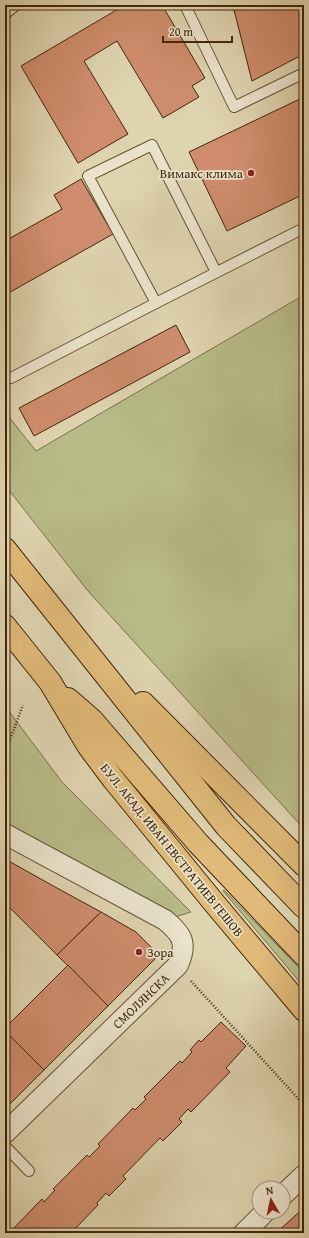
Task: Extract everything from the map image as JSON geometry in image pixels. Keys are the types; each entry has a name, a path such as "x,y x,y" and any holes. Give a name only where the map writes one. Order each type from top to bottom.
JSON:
{"main road":[{"path":"5,549 226,826 304,907"},
{"name":"БУЛ. АКАД. ИВАН ЕВСТРАТИЕВ ГЕШОВ","path":"5,626 50,682 89,747 113,779 304,1010"},
{"path":"72,632 250,809 304,865"},
{"name":"БУЛ. АКАД. ИВАН ЕВСТРАТИЕВ ГЕШОВ","path":"50,682 92,720 198,843 304,955"}],"street":[{"name":"СМОЛЯНСКА","path":"5,834 165,920 176,930 183,942 183,953 178,965 5,1133"},
{"path":"291,1187 304,1175"},
{"path":"244,1233 257,1220"}],"lane":[{"path":"5,14 16,5"},
{"path":"185,5 234,107 304,73"},
{"path":"156,303 88,176 152,145 216,272"},
{"path":"11,378 304,228"},
{"path":"5,1146 29,1171"}],"path":[{"path":"5,753 23,705"},
{"path":"189,978 304,1105"}],"green space":[{"path":"304,295 304,829 88,591 5,485 5,412 36,451"},
{"path":"5,706 62,782 191,912 165,920 5,834"},
{"path":"224,890 304,973 304,987 223,891"}],"building":[{"path":"125,5 162,5 205,78 192,86 199,97 163,118 117,41 84,61 128,134 78,163 21,66"},
{"path":"257,5 304,5 304,54 252,81 234,10 257,7"},
{"name":"Вимакс клима","path":"304,97 304,194 227,231 189,152"},
{"path":"81,179 113,234 5,295 5,241 62,209 54,195"},
{"path":"176,325 190,352 34,436 19,408"},
{"path":"5,859 101,912 57,955 5,903"},
{"path":"101,912 136,932 159,955 108,1006 57,955"},
{"path":"68,965 108,1006 44,1070 5,1031 5,1028"},
{"path":"221,1022 246,1046 226,1068 230,1072 191,1112 188,1109 179,1119 182,1122 163,1141 160,1138 123,1176 126,1179 109,1196 106,1193 97,1203 98,1205 71,1233 9,1233 42,1199 44,1202 55,1190 53,1189 87,1155 89,1157 100,1146 98,1144 133,1108 135,1110 146,1099 144,1097 180,1061 182,1063 192,1052 190,1050 199,1040 201,1042"},
{"path":"5,1031 44,1070 5,1109"},
{"path":"304,1207 304,1233 276,1233 291,1220"}],"place":[{"name":"Вимакс клима","path":"251,173"},
{"name":"Зора","path":"139,952"}]}
